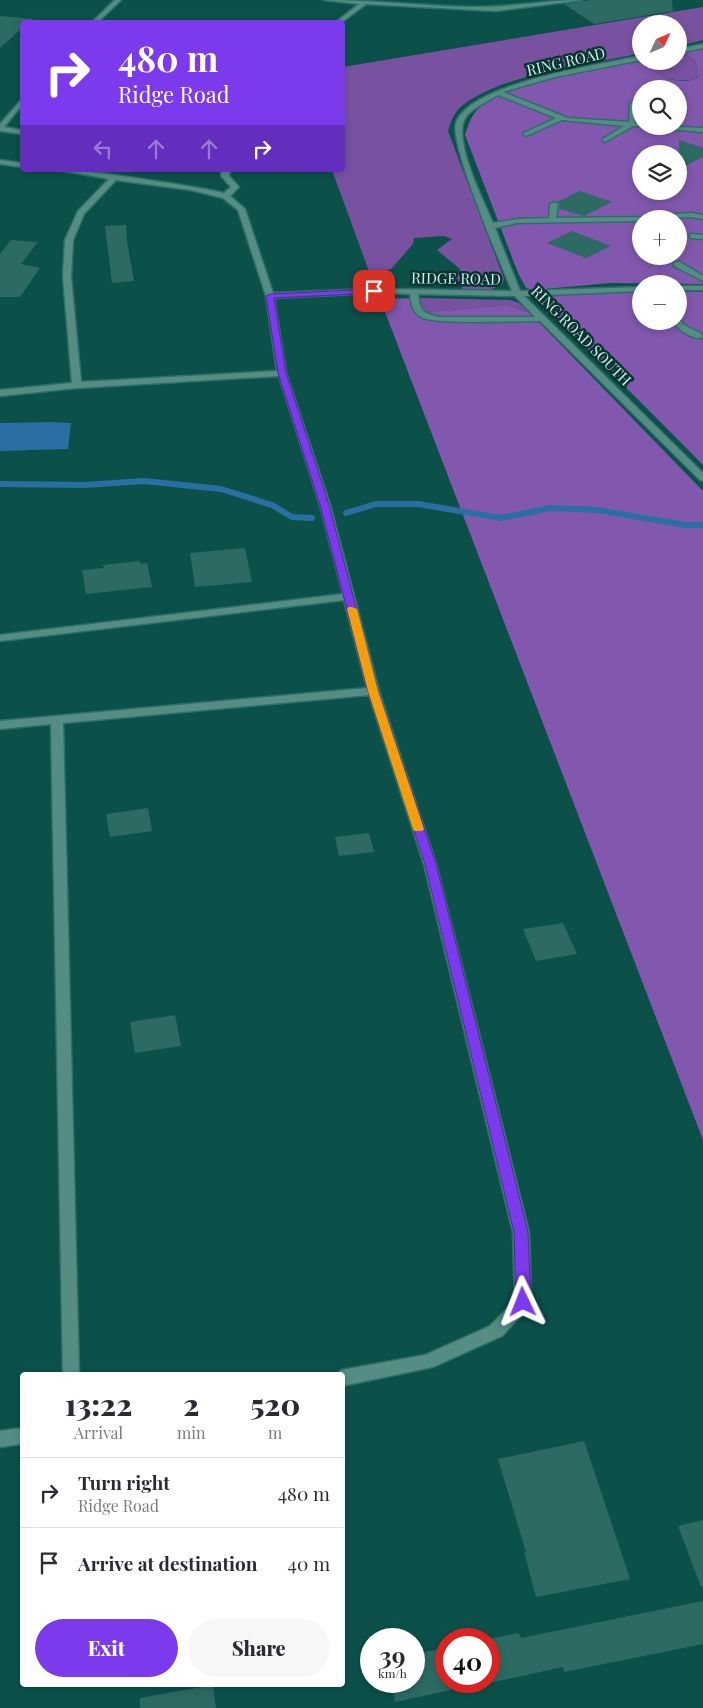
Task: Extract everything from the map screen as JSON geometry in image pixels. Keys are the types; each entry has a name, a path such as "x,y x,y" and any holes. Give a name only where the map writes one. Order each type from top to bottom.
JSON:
{"street":[{"path":"97,20 118,0"},
{"path":"327,0 479,9 526,7 579,0"},
{"path":"342,20 364,3"},
{"path":"688,49 703,46"},
{"name":"RING ROAD","path":"497,92 554,75 632,60"},
{"path":"497,92 561,118 583,122 632,124"},
{"name":"RING ROAD SOUTH","path":"497,92 464,114 459,123 458,134 464,159 517,294 703,478"},
{"path":"20,103 1,126 20,131"},
{"path":"526,134 561,118"},
{"path":"605,140 632,124"},
{"path":"687,129 703,130"},
{"path":"0,162 20,165"},
{"path":"77,172 191,188 226,196 241,209 270,296 282,373 325,505 373,691 430,864 521,1232 523,1302 496,1331 427,1362 345,1377"},
{"path":"226,172 225,176 236,188 226,196"},
{"path":"77,385 67,276 69,240 82,213 114,177"},
{"path":"552,221 554,204"},
{"path":"687,215 703,217"},
{"path":"491,226 517,222 632,219"},
{"path":"693,236 703,237"},
{"path":"679,265 703,279"},
{"path":"687,288 703,288"},
{"name":"RIDGE ROAD","path":"390,291 517,294 632,289"},
{"path":"270,296 374,291"},
{"path":"414,292 416,308 424,316 439,318 542,319"},
{"path":"687,329 699,336"},
{"path":"0,393 77,385 282,373"},
{"path":"0,638 349,596"},
{"path":"0,725 373,691"},
{"path":"57,719 71,1372"},
{"path":"0,1439 20,1436"}],"shaded area":[{"path":"703,7 703,40 688,44 688,15 655,15"},
{"path":"632,19 632,55 573,66 501,85 480,94 463,105 452,120 448,131 504,279 503,283 498,286 488,290 462,289 461,283 452,278 460,273 460,269 437,250 452,239 444,236 414,238 413,244 391,269 370,274 333,172 345,172 345,67"},
{"path":"703,48 703,284 687,284 687,275 632,275 632,283 610,283 534,290 526,288 518,273 465,135 474,114 492,99 531,84 632,62 632,70 653,70 661,76 674,80 632,80 632,135 687,135 687,80 699,77 695,60 688,56 688,51"},
{"path":"688,56 695,60 699,77 687,80 678,80 657,74 653,70 688,70"},
{"path":"687,291 703,292 703,465 543,304 543,300 550,297 590,293 632,292 632,330 687,330"},
{"path":"419,298 510,300 519,303 530,313 507,305 427,312"},
{"path":"419,298 427,312 507,305 530,313 703,491 703,1140 380,299"}],"water":[{"path":"0,423 71,423 68,449 0,451"}],"building":[{"path":"591,0 672,0 673,11 649,15 632,15 632,18 594,24 564,4"},
{"path":"0,16 34,19 20,20 20,30 0,48"},
{"path":"679,140 703,148 703,157 687,165 687,145 679,145"},
{"path":"580,191 612,202 584,216 559,209 560,203 557,202"},
{"path":"126,225 134,281 112,283 105,226"},
{"path":"572,231 611,246 586,258 547,243"},
{"path":"11,240 38,242 21,264 40,268 20,297 0,297 0,254"},
{"path":"245,548 252,582 195,587 190,553"},
{"path":"140,561 140,564 147,563 152,587 86,594 82,570 104,568 103,565"},
{"path":"148,808 152,831 110,837 106,814"},
{"path":"369,833 374,852 339,856 335,837"},
{"path":"563,923 577,954 536,961 523,929"},
{"path":"175,1015 181,1046 135,1053 130,1022"},
{"path":"584,1441 630,1579 536,1597 524,1552 526,1552 498,1459"},
{"path":"703,1520 703,1586 701,1587 678,1526"},
{"path":"703,1601 703,1644 564,1672 563,1667 500,1681 500,1637 519,1633 521,1638"},
{"path":"435,1650 435,1693 437,1693 395,1702 393,1693 425,1693 425,1652"},
{"path":"202,1687 213,1687 216,1708 140,1708 140,1698"}],"waterway":[{"path":"0,484 84,485 144,481 221,489 272,505 292,517 312,518"},
{"path":"346,513 376,504 418,504 501,518 550,508 597,510 685,525 703,525"}],"tunnel":[{"path":"374,291 390,291"}],"slow traffic":[{"path":"352,609 373,691 418,829"}],"route":[{"path":"374,291 270,296 282,373 325,505 373,691 430,864 521,1232 523,1302"}]}
